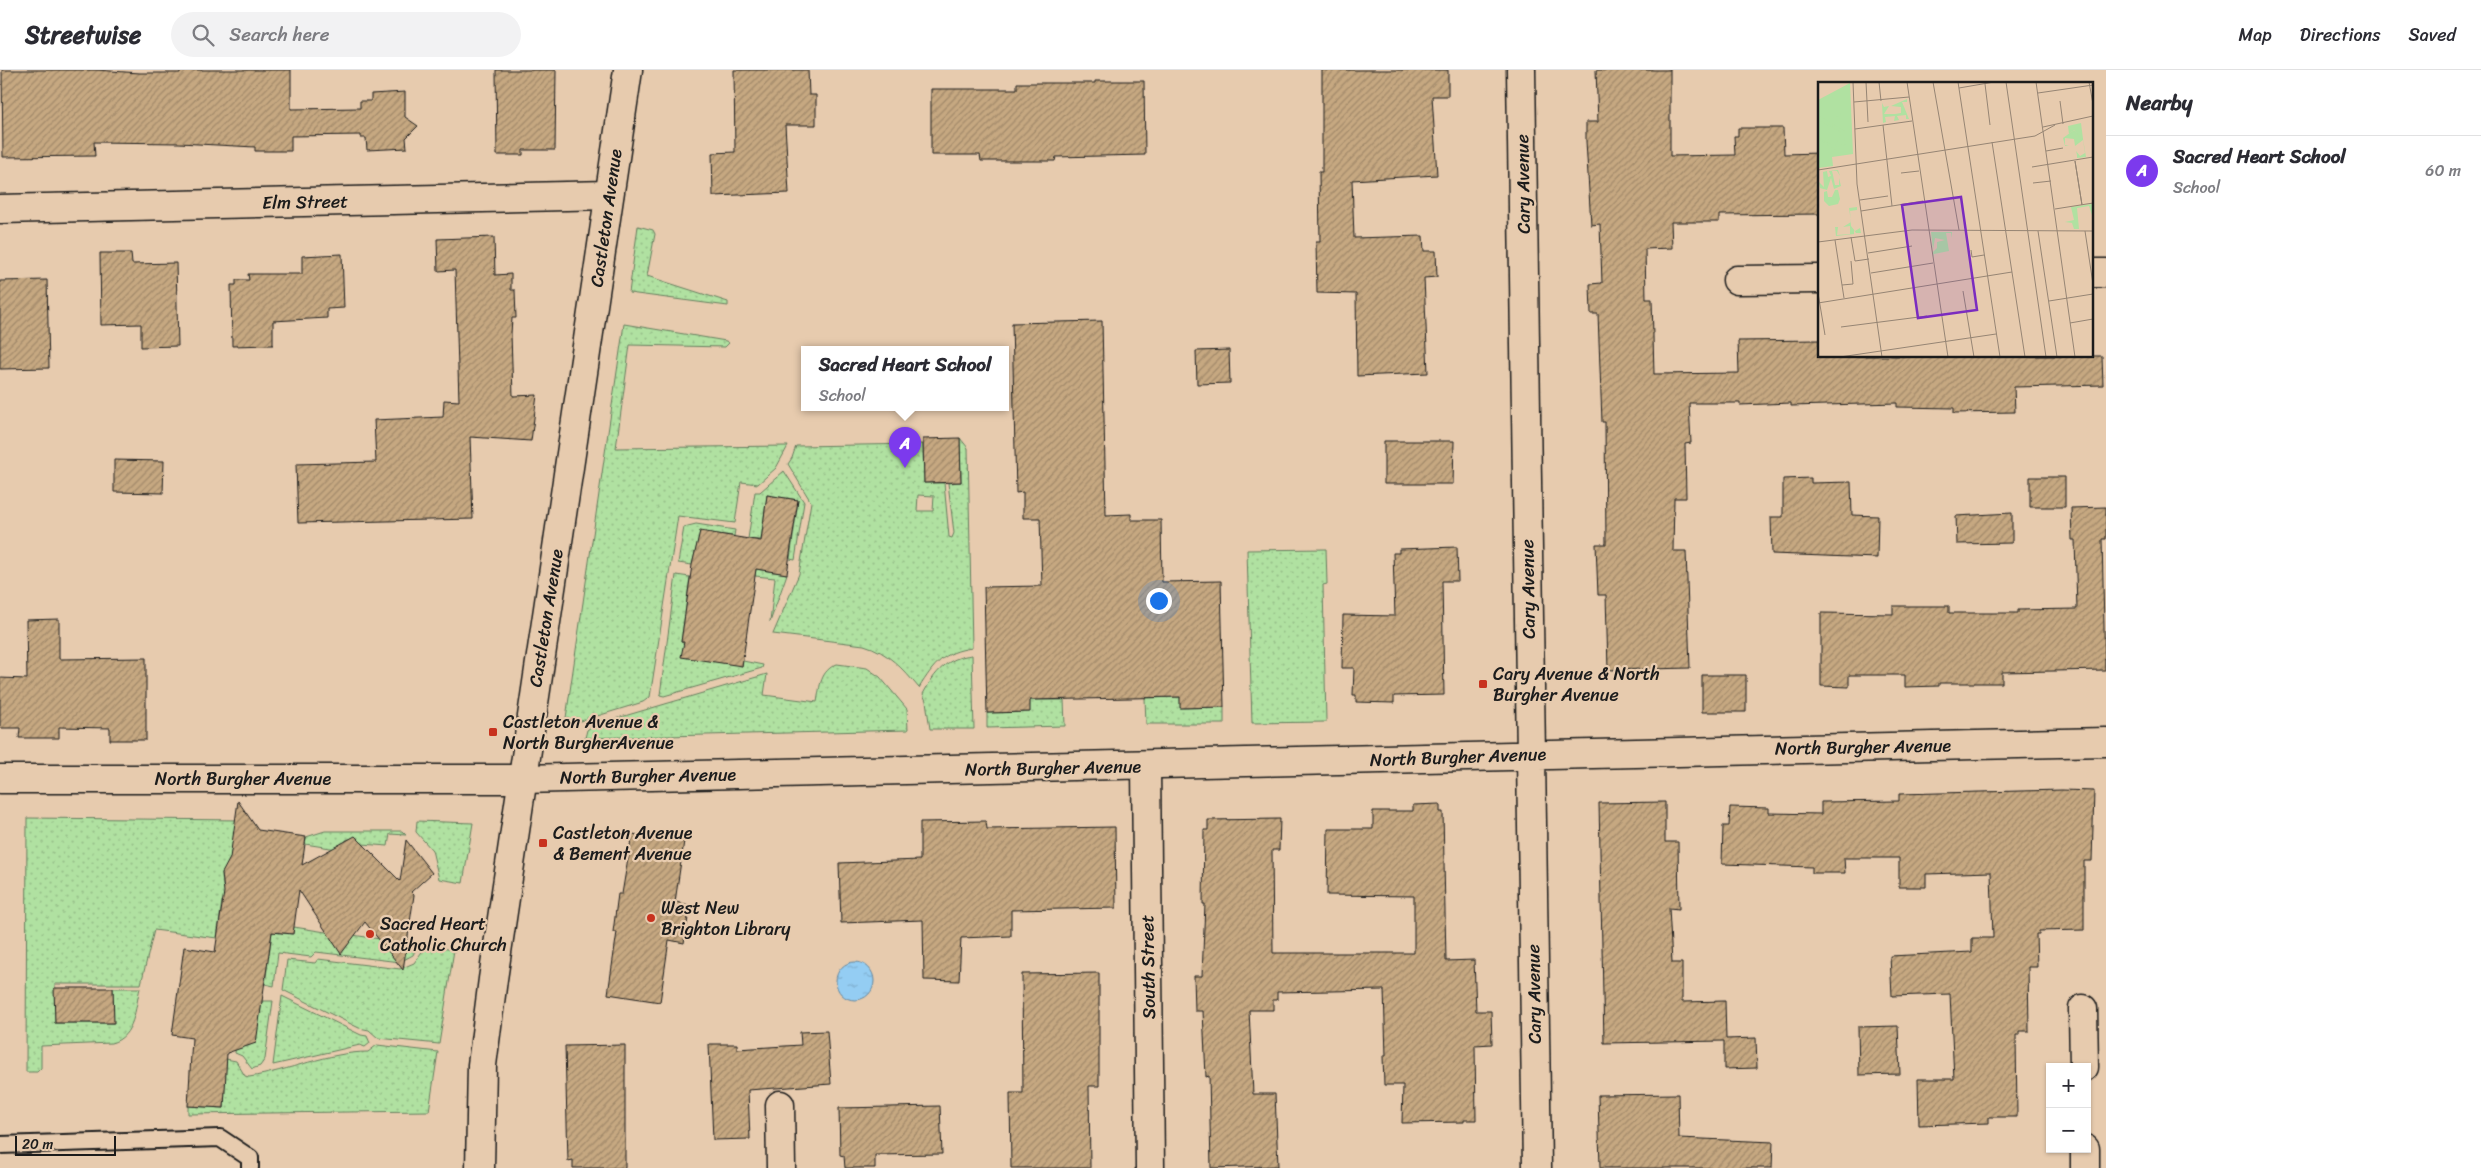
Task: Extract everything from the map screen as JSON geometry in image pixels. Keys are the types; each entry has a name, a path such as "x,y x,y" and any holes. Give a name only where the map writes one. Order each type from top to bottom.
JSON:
{"street":[{"name":"Castleton Avenue","path":"480,1168 482,1065 522,779 628,70"},
{"name":"Cary Avenue","path":"1521,70 1537,1168"},
{"name":"Elm Street","path":"0,209 609,195"},
{"path":"1737,280 1818,279"},
{"name":"North Burgher Avenue","path":"0,779 522,779 1146,766 2106,742"},
{"name":"South Street","path":"1146,766 1150,1168"},
{"path":"2083,1009 2084,1063"},
{"path":"780,1104 781,1168"},
{"path":"2085,1153 2085,1168"}],"lane":[{"path":"0,1145 220,1138 250,1158 250,1168"}],"green space":[{"path":"638,226 653,230 655,234 647,276 728,302 728,306 629,293"},
{"path":"624,324 729,343 725,347 630,345 616,448 788,446 776,468 758,484 741,482 735,523 678,516 650,697 643,702 581,721 566,718"},
{"path":"960,438 968,448 972,648 946,656 940,660 919,688 894,662 873,648 864,645 773,634 799,574 811,502 788,464 796,446 923,444 924,483 944,483 949,537 952,538 954,533 948,483 961,482","holes":["918,495 934,496 933,511 917,511"]},
{"path":"784,471 804,502 795,560 790,559 798,500 767,495 761,540 748,539 755,492 760,492"},
{"path":"696,524 735,530 734,536 700,532 692,565 678,563 684,527"},
{"path":"1326,549 1327,584 1323,585 1326,722 1252,723 1247,550"},
{"path":"756,569 787,574 770,622 775,578 755,576"},
{"path":"676,575 690,577 681,642 742,666 743,661 763,665 762,668 664,696 660,695"},
{"path":"972,655 974,729 930,729 926,701 923,694 942,667 955,659"},
{"path":"837,664 867,668 880,677 907,709 908,730 585,738 587,730 594,725 767,674 764,695 817,702 824,675 831,667"},
{"path":"1180,697 1181,708 1224,707 1224,724 1146,724 1145,698"},
{"path":"1030,700 1064,700 1065,726 987,728 987,713 1029,712"},
{"path":"27,818 243,820 233,858 222,873 223,886 231,899 222,901 217,938 154,930 141,984 55,984 55,1023 113,1023 113,988 140,988 133,1021 125,1035 119,1040 111,1043 41,1046 41,1068 37,1072 26,1072"},
{"path":"417,821 473,823 463,883 439,879 432,850 416,832"},
{"path":"325,831 402,831 406,835 390,834 388,846 362,844 359,840 353,838 346,840 343,850 305,844 306,837"},
{"path":"294,927 332,933 333,942 338,947 352,935 387,940 387,950 392,955 407,943 418,945 413,955 400,962 316,952 311,957 278,953 274,986 265,984 272,932 292,934"},
{"path":"426,946 454,950 439,1044 378,1038 369,1030 359,1028 283,990 287,960 315,963 318,959 400,969 414,963"},
{"path":"282,996 361,1035 367,1036 370,1043 365,1047 360,1045 273,1065"},
{"path":"262,1001 273,1001 265,1059 260,1066 252,1069 242,1056 235,1053 236,1041 248,1046 255,1042"},
{"path":"377,1045 438,1052 429,1111 188,1114 188,1106 224,1108 226,1059 236,1061 245,1076 249,1077 279,1071 323,1058 368,1052"}],"water":[{"path":"855,962 869,967 874,981 869,995 855,1000 841,995 836,981 841,967"}],"building":[{"path":"2,70 96,70 180,73 180,70 291,70 291,109 360,108 360,101 371,101 371,94 405,92 405,117 418,126 406,138 407,148 367,150 366,138 361,138 361,135 291,136 291,151 255,151 255,147 179,143 94,142 95,156 3,157"},
{"path":"496,70 556,70 555,150 523,150 523,155 497,155"},
{"path":"734,70 808,70 809,95 816,95 816,125 785,125 789,193 713,196 712,153 735,152"},
{"path":"1322,70 1448,70 1448,96 1432,96 1437,175 1352,180 1354,238 1423,236 1424,251 1436,251 1437,277 1424,278 1428,373 1357,376 1356,294 1317,293 1316,242 1320,242 1319,172 1322,172"},
{"path":"1596,70 1670,70 1670,156 1735,155 1734,136 1738,136 1738,128 1783,128 1784,154 1818,153 1818,214 1719,215 1719,222 1671,222 1672,248 1645,249 1646,299 1652,299 1654,374 1739,373 1738,341 1818,340 1818,358 2094,358 2094,356 2102,356 2103,385 2014,387 2015,412 1954,413 1954,408 1897,407 1897,403 1791,406 1791,403 1740,405 1740,403 1689,403 1691,443 1685,444 1686,498 1674,498 1673,551 1686,551 1690,668 1608,670 1606,595 1598,595 1596,544 1606,544 1605,422 1602,422 1598,314 1591,314 1590,284 1602,283 1600,224 1591,225 1586,141 1586,122 1598,122"},
{"path":"1095,81 1144,81 1145,155 1056,157 1055,161 981,161 980,155 931,155 931,89 1017,89 1017,83 1095,83"},
{"path":"494,237 495,275 511,274 511,290 515,290 516,318 512,318 511,334 513,396 537,395 531,441 470,437 473,519 298,523 296,464 376,462 374,420 443,417 444,400 459,401 455,270 438,271 437,239"},
{"path":"100,253 131,253 132,264 176,263 178,346 141,347 141,324 101,325"},
{"path":"342,254 344,308 327,309 327,318 273,321 273,345 232,346 231,285 236,285 236,280 249,280 248,274 302,274 302,256"},
{"path":"47,280 49,368 0,369 0,281"},
{"path":"1102,321 1106,515 1131,514 1131,520 1161,520 1162,582 1221,581 1224,707 1180,708 1180,697 1030,700 1030,712 987,713 984,587 1042,586 1040,518 1023,518 1023,492 1016,493 1012,323"},
{"path":"1229,350 1230,383 1197,384 1196,351"},
{"path":"960,438 961,482 924,483 923,439"},
{"path":"1384,441 1454,441 1453,484 1384,484"},
{"path":"114,460 164,461 163,493 114,492"},
{"path":"2030,477 2065,477 2065,507 2030,507"},
{"path":"1811,478 1811,483 1851,482 1852,515 1878,516 1877,558 1772,554 1771,517 1783,517 1783,479"},
{"path":"767,495 798,500 787,574 756,569 742,666 681,657 684,642 681,642 692,565 700,531 761,541"},
{"path":"2106,507 2106,539 2102,539 2105,670 2002,672 2002,683 1939,683 1939,686 1905,687 1905,675 1849,675 1849,687 1821,686 1821,613 1893,614 1893,606 1949,606 1949,613 2018,613 2018,610 2077,609 2075,540 2072,540 2071,508"},
{"path":"2012,513 2012,543 1957,544 1956,516"},
{"path":"1457,547 1458,581 1442,581 1444,695 1394,696 1394,703 1356,702 1356,695 1353,695 1354,668 1342,668 1343,615 1395,616 1393,553 1399,553 1399,549"},
{"path":"59,619 59,659 146,658 146,740 110,740 110,728 59,727 59,738 19,738 20,728 0,728 0,678 27,679 26,620"},
{"path":"1702,675 1746,675 1746,712 1702,712"},
{"path":"2094,791 2092,861 2084,861 2084,930 2039,931 2039,934 2036,934 2037,967 2028,967 2029,1031 2019,1031 2019,1035 2016,1035 2017,1117 1989,1117 1989,1123 1919,1125 1918,1079 1954,1079 1950,994 1892,996 1890,956 1972,952 1972,938 1993,938 1991,872 1926,874 1926,887 1899,887 1899,858 1844,858 1845,873 1812,873 1812,867 1722,864 1723,826 1729,826 1730,807 1769,808 1769,813 1821,814 1821,802 1899,801 1899,794"},
{"name":"Sacred Heart Catholic Church","path":"238,801 258,830 306,837 302,865 355,836 400,881 406,840 432,873 411,892 414,895 403,970 365,922 341,954 299,890 293,934 272,932 256,1043 227,1053 224,1108 188,1106 192,1038 172,1035 184,947 215,952 224,892 222,873 230,858"},
{"path":"1665,802 1665,842 1678,842 1679,909 1669,908 1672,963 1682,963 1682,1002 1725,1001 1726,1039 1756,1038 1757,1068 1724,1069 1724,1041 1604,1043 1599,803"},
{"path":"1440,804 1440,812 1443,812 1446,961 1474,960 1476,1011 1491,1011 1492,1044 1475,1045 1476,1120 1464,1120 1464,1122 1402,1123 1403,1085 1384,1085 1383,1056 1386,1056 1384,990 1277,992 1277,1000 1273,1000 1273,1010 1249,1010 1253,1094 1275,1094 1278,1166 1211,1168 1209,1076 1206,1077 1203,1011 1195,1011 1194,976 1202,976 1205,904 1203,904 1204,830 1208,830 1208,820 1280,819 1279,850 1272,850 1273,953 1414,953 1414,896 1327,895 1328,829 1373,829 1373,811 1413,811 1413,805"},
{"path":"986,821 987,829 1115,827 1116,908 1011,910 1011,936 961,938 959,981 924,980 923,920 841,923 839,863 920,860 920,822"},
{"name":"West New Brighton Library","path":"632,834 684,841 675,902 690,905 684,943 669,940 660,1002 608,994 617,932 613,932 618,894 622,894"},
{"path":"1099,973 1099,1086 1089,1086 1090,1168 1011,1168 1010,1093 1023,1093 1022,974"},
{"path":"54,988 113,988 114,1023 55,1023"},
{"path":"1898,1026 1900,1074 1859,1075 1858,1027"},
{"path":"827,1031 831,1084 748,1090 750,1139 713,1140 709,1044 737,1044 737,1049 801,1045 800,1032"},
{"path":"625,1045 625,1168 573,1168 573,1160 568,1161 565,1046"},
{"path":"1678,1094 1679,1138 1773,1142 1772,1168 1600,1168 1598,1095"},
{"path":"940,1106 942,1154 875,1155 875,1168 845,1168 844,1156 840,1155 839,1108"}],"place":[{"name":"Sacred Heart School","path":"905,468"},
{"name":"Cary Avenue & North Burgher Avenue","path":"1483,684"},
{"name":"Castleton Avenue & North BurgherAvenue","path":"493,732"},
{"name":"Castleton Avenue & Bement Avenue","path":"543,843"},
{"name":"West New Brighton Library","path":"651,918"},
{"name":"Sacred Heart Catholic Church","path":"370,934"}]}
